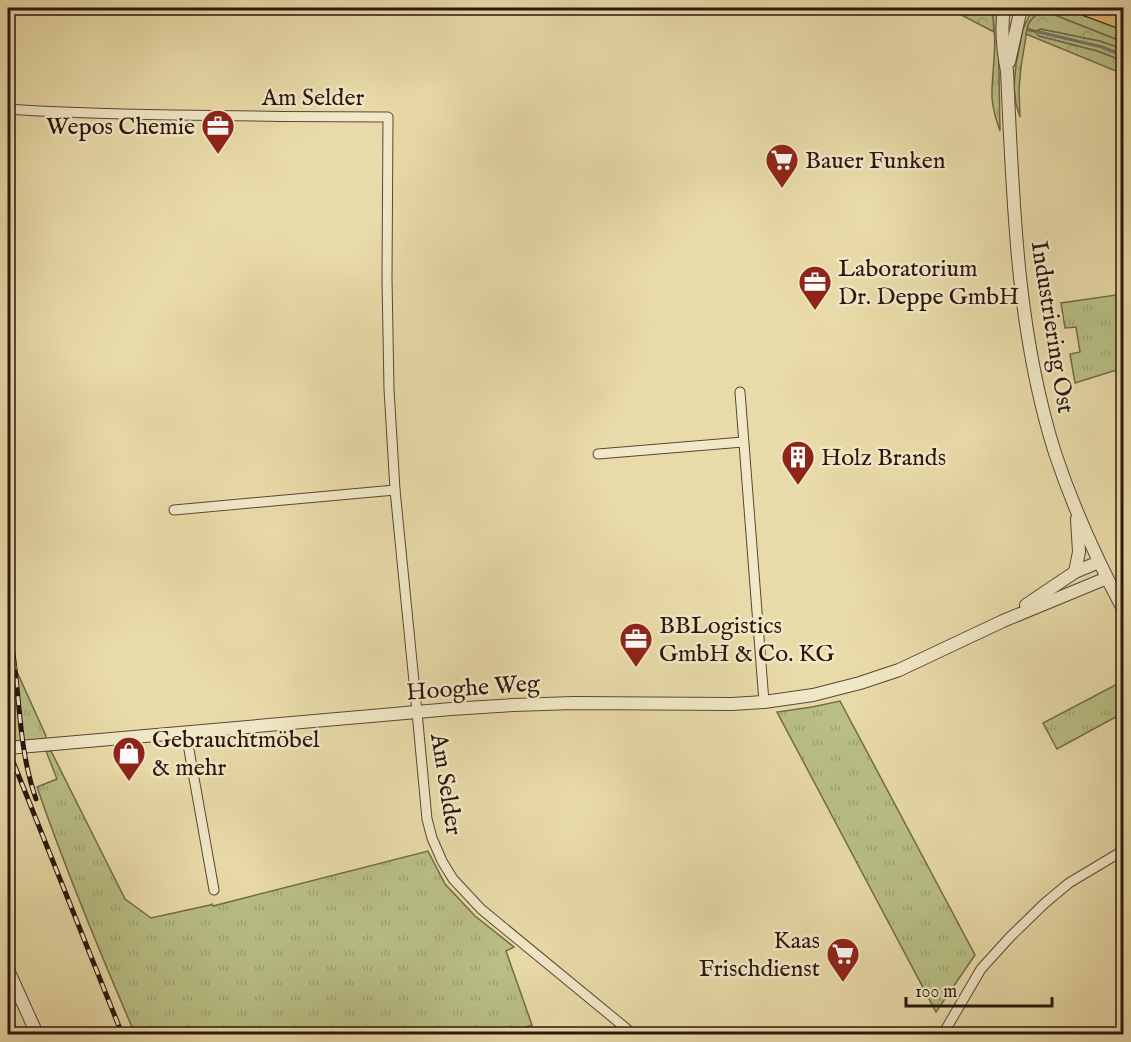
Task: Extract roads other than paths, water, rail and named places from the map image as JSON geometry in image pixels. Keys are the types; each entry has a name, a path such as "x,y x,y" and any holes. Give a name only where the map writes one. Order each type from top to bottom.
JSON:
{"main road":[{"path":"1086,8 1124,22"}],"street":[{"name":"Industriering Ost","path":"1006,70 1021,8"},
{"name":"Industriering Ost","path":"1003,9 1017,254 1031,356 1055,453 1099,562 1124,611"},
{"name":"Am Selder","path":"8,108 107,114 388,117 387,344 389,390 395,490 427,819 442,861 466,895 633,1035"},
{"path":"740,392 764,702"},
{"path":"598,454 743,442"},
{"path":"174,510 395,490"},
{"path":"1075,572 1079,552 1077,511"},
{"name":"Hooghe Weg","path":"1003,621 1075,572 1099,562"},
{"name":"Hooghe Weg","path":"8,747 540,703 732,704 813,695 898,670 1003,621 1107,578"},
{"path":"186,733 214,890"},
{"path":"943,1035 981,969 1010,937 1069,883 1124,849"},
{"path":"8,970 38,1035"}],"waterway":[{"path":"968,8 975,12"},
{"path":"1039,32 1102,47 1124,56"}],"railway":[{"path":"8,625 25,756 36,799"},
{"path":"8,749 122,1034"}],"place":[{"name":"Wepos Chemie","path":"218,155"},
{"name":"Bauer Funken","path":"782,189"},
{"name":"Laboratorium Dr. Deppe GmbH","path":"815,311"},
{"name":"Holz Brands","path":"798,486"},
{"name":"BBLogistics GmbH & Co. KG","path":"636,668"},
{"name":"Gebrauchtmöbel & mehr","path":"129,782"},
{"name":"Kaas Frischdienst","path":"843,983"}]}
